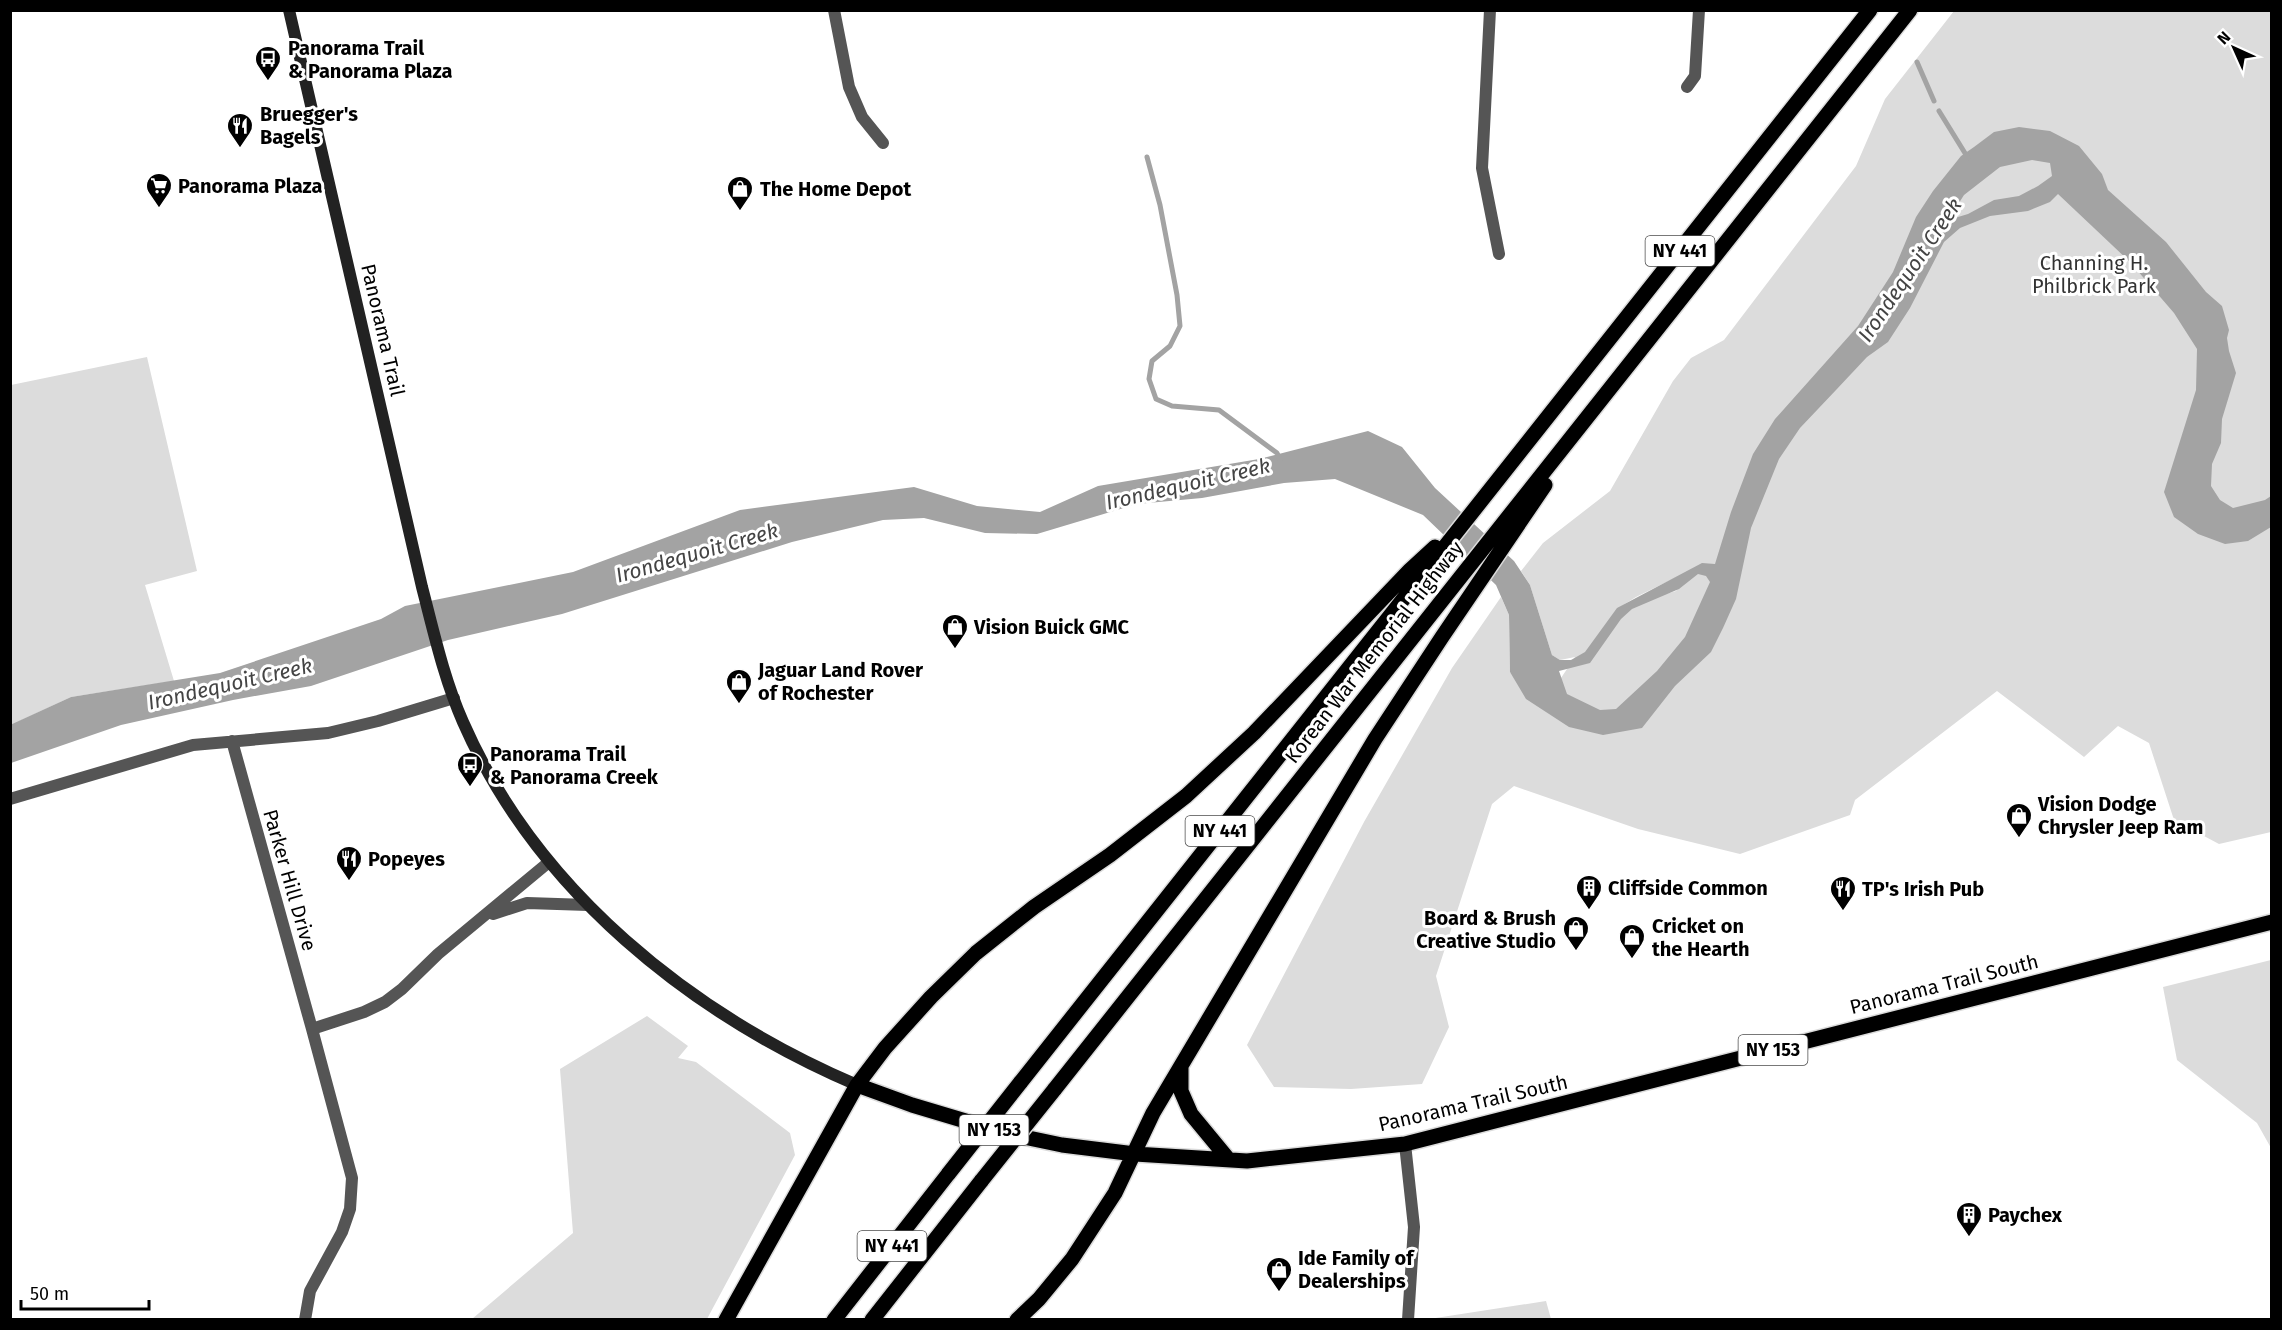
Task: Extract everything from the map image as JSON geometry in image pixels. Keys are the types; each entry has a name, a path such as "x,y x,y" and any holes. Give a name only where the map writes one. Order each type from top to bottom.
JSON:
{"main road":[{"name":"Panorama Trail","path":"289,10 440,658"},
{"name":"Korean War Memorial Highway","path":"834,1320 1415,575 1490,490 1870,10"},
{"name":"NY 441","path":"1519,513 1613,386 1910,10"},
{"name":"Korean War Memorial Highway","path":"872,1320 1444,597 1519,513"},
{"path":"1017,1320 1039,1299 1072,1260 1115,1192 1153,1113 1375,739 1460,609 1519,513"},
{"path":"726,1320 857,1085 885,1048 923,1005 976,953 1034,907 1110,855 1186,796 1254,733 1415,575"},
{"name":"Panorama Trail South","path":"440,658 473,743 494,782 549,862 588,905 685,989 772,1044 813,1066 857,1085 921,1108 1009,1134 1062,1146 1135,1154 1248,1161 1405,1144 2271,921"},
{"path":"1181,1066 1181,1091 1191,1113 1229,1160"}],"street":[{"path":"834,10 849,87 862,117 883,143"},
{"path":"1490,10 1482,168 1499,254"},
{"path":"1687,87 1695,76 1699,10"},
{"path":"10,799 193,745 328,733 378,721 454,698"},
{"name":"Parker Hill Drive","path":"232,741 352,1178 350,1209 342,1232 310,1291 305,1320"},
{"path":"312,1029 364,1012 385,1002 438,954 549,862"},
{"path":"486,916 527,903 588,905"},
{"path":"1405,1144 1414,1227 1408,1320"}],"green space":[{"name":"Channing H. Philbrick Park","path":"1954,11 2271,11 2271,832 2219,844 2174,820 2149,743 2118,726 2084,757 1997,691 1855,800 1850,815 1740,854 1638,829 1514,786 1492,804 1436,976 1449,1027 1422,1084 1351,1089 1274,1087 1247,1045 1364,822 1452,668 1501,597 1509,615 1510,672 1541,708 1575,657 1560,660 1552,655 1530,585 1521,571 1543,543 1610,491 1673,381 1691,358 1724,340 1856,166 1885,99","holes":["1691,570 1676,591 1620,607"]},
{"path":"147,357 197,571 145,585 174,681 71,697 11,725 11,385"},
{"path":"2272,960 2271,1148 2257,1123 2177,1060 2163,987"},
{"path":"647,1016 688,1046 678,1058 696,1062 790,1133 795,1155 707,1319 472,1319 573,1233 560,1069"},
{"path":"1546,1301 1551,1319 1429,1319"}],"water":[{"name":"Irondequoit Creek","path":"2019,127 2050,131 2079,146 2102,174 2108,190 2166,242 2206,292 2222,306 2229,330 2227,338 2229,351 2236,373 2222,419 2221,443 2212,464 2211,486 2220,500 2233,508 2265,500 2271,496 2271,527 2248,541 2225,544 2198,534 2174,517 2164,492 2196,390 2197,349 2174,313 2130,262 2058,194 2050,202 2028,211 1990,216 1960,228 1944,242 1910,308 1888,342 1867,357 1800,428 1779,459 1751,528 1736,599 1711,652 1675,686 1642,728 1603,735 1569,727 1526,699 1510,672 1509,615 1496,585 1423,515 1335,479 1284,483 1202,498 1137,504 1037,534 985,533 924,518 883,520 792,542 562,614 448,640 311,686 233,700 121,725 11,763 10,725 71,697 220,673 381,619 405,606 573,572 740,510 914,487 977,506 1040,512 1098,486 1259,459 1368,431 1402,447 1435,488 1514,561 1530,585 1552,655 1560,660 1571,660 1585,652 1617,608 1702,563 1715,564 1731,512 1753,454 1775,419 1858,326 1893,272 1916,217 1933,191 1961,156 1994,132","holes":["2032,160 2050,163 2052,176 2019,196 1994,200 1968,214 1948,220 1964,195 2000,167","1698,574 1706,576 1710,582 1685,637 1657,671 1616,709 1600,710 1567,694 1559,671 1590,663 1621,619 1632,609 1679,589"]}],"waterway":[{"path":"1917,62 1934,101"},
{"path":"1939,111 1968,158"},
{"name":"Irondequoit Creek","path":"1147,157 1160,205 1177,295 1180,326 1170,346 1152,361 1149,379 1156,399 1172,406 1219,410 1277,453 1280,459"}],"place":[{"name":"Panorama Trail & Panorama Plaza","path":"268,82"},
{"name":"Bruegger's Bagels","path":"240,149"},
{"name":"Panorama Plaza","path":"159,209"},
{"name":"The Home Depot","path":"740,212"},
{"name":"Vision Buick GMC","path":"955,650"},
{"name":"Jaguar Land Rover of Rochester","path":"739,705"},
{"name":"Panorama Trail & Panorama Creek","path":"470,788"},
{"name":"Vision Dodge Chrysler Jeep Ram","path":"2019,839"},
{"name":"Popeyes","path":"349,882"},
{"name":"Cliffside Common","path":"1589,911"},
{"name":"TP's Irish Pub","path":"1843,912"},
{"name":"Board & Brush Creative Studio","path":"1576,952"},
{"name":"Cricket on the Hearth","path":"1632,960"},
{"name":"Paychex","path":"1969,1238"},
{"name":"Ide Family of Dealerships","path":"1279,1293"}]}
